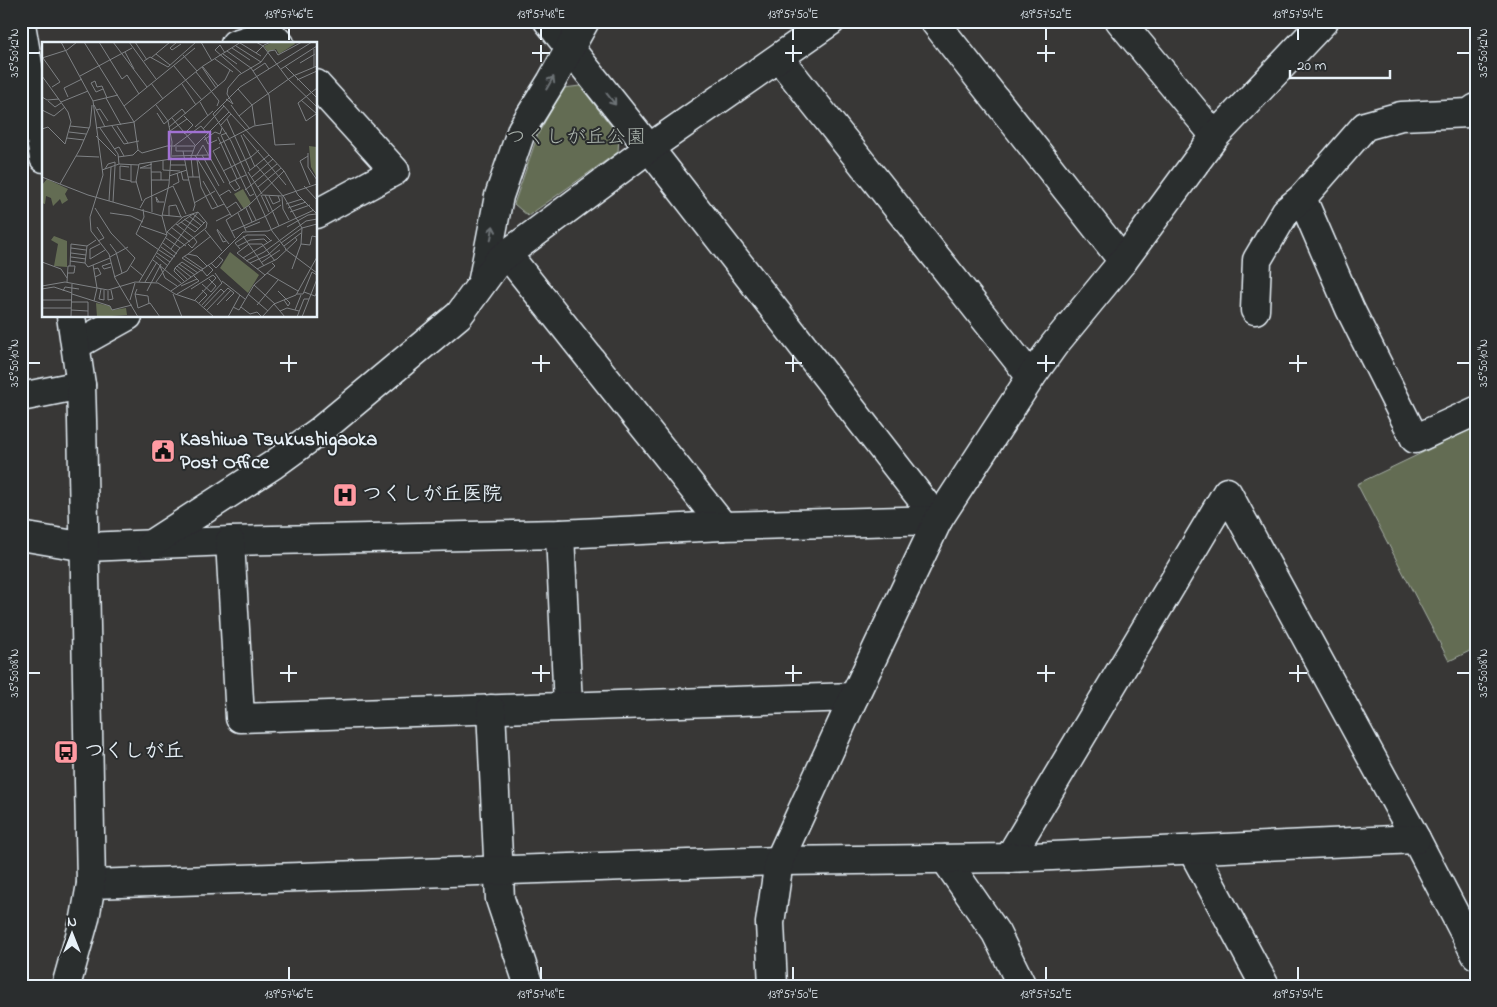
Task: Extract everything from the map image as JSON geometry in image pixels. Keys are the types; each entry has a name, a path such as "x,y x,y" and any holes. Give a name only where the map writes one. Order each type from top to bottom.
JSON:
{"street":[{"path":"548,21 938,520"},
{"path":"483,281 499,196 522,129 585,21"},
{"path":"152,544 273,465 321,430 459,315 499,260 649,148 831,21"},
{"path":"934,21 1123,261"},
{"path":"1120,21 1215,136"},
{"path":"773,986 770,923 779,861 938,520 1054,345 1123,261 1215,136 1324,21"},
{"path":"21,24 39,106 42,137"},
{"path":"241,42 270,33 278,42"},
{"path":"779,58 1031,378"},
{"path":"318,86 394,171 318,213"},
{"path":"1254,310 1257,260 1286,211 1302,198 1365,126 1401,116 1469,113 1476,108"},
{"path":"1302,198 1350,309 1415,439 1476,411"},
{"path":"507,254 723,526"},
{"path":"66,986 85,918 91,884 86,547 81,385 71,318"},
{"path":"76,345 124,318"},
{"path":"21,397 81,385"},
{"path":"1009,858 1227,492 1416,839 1476,955"},
{"path":"21,536 86,547 560,534 723,526 938,520"},
{"path":"560,534 568,706"},
{"path":"230,542 240,718 854,697"},
{"path":"491,709 500,898 529,986"},
{"path":"91,884 779,861 1009,858 1416,839"},
{"path":"1192,850 1265,986"},
{"path":"945,859 996,933 1022,986"}],"green space":[{"name":"つくしが丘公園","path":"580,86 619,136 618,152 528,216 514,204 538,134 564,88"},
{"path":"1476,427 1476,648 1449,661 1357,484"}],"place":[{"name":"Kashiwa Tsukushigaoka Post Office","path":"163,451"},
{"name":"つくしが丘医院","path":"345,495"},
{"name":"つくしが丘","path":"66,752"}]}
